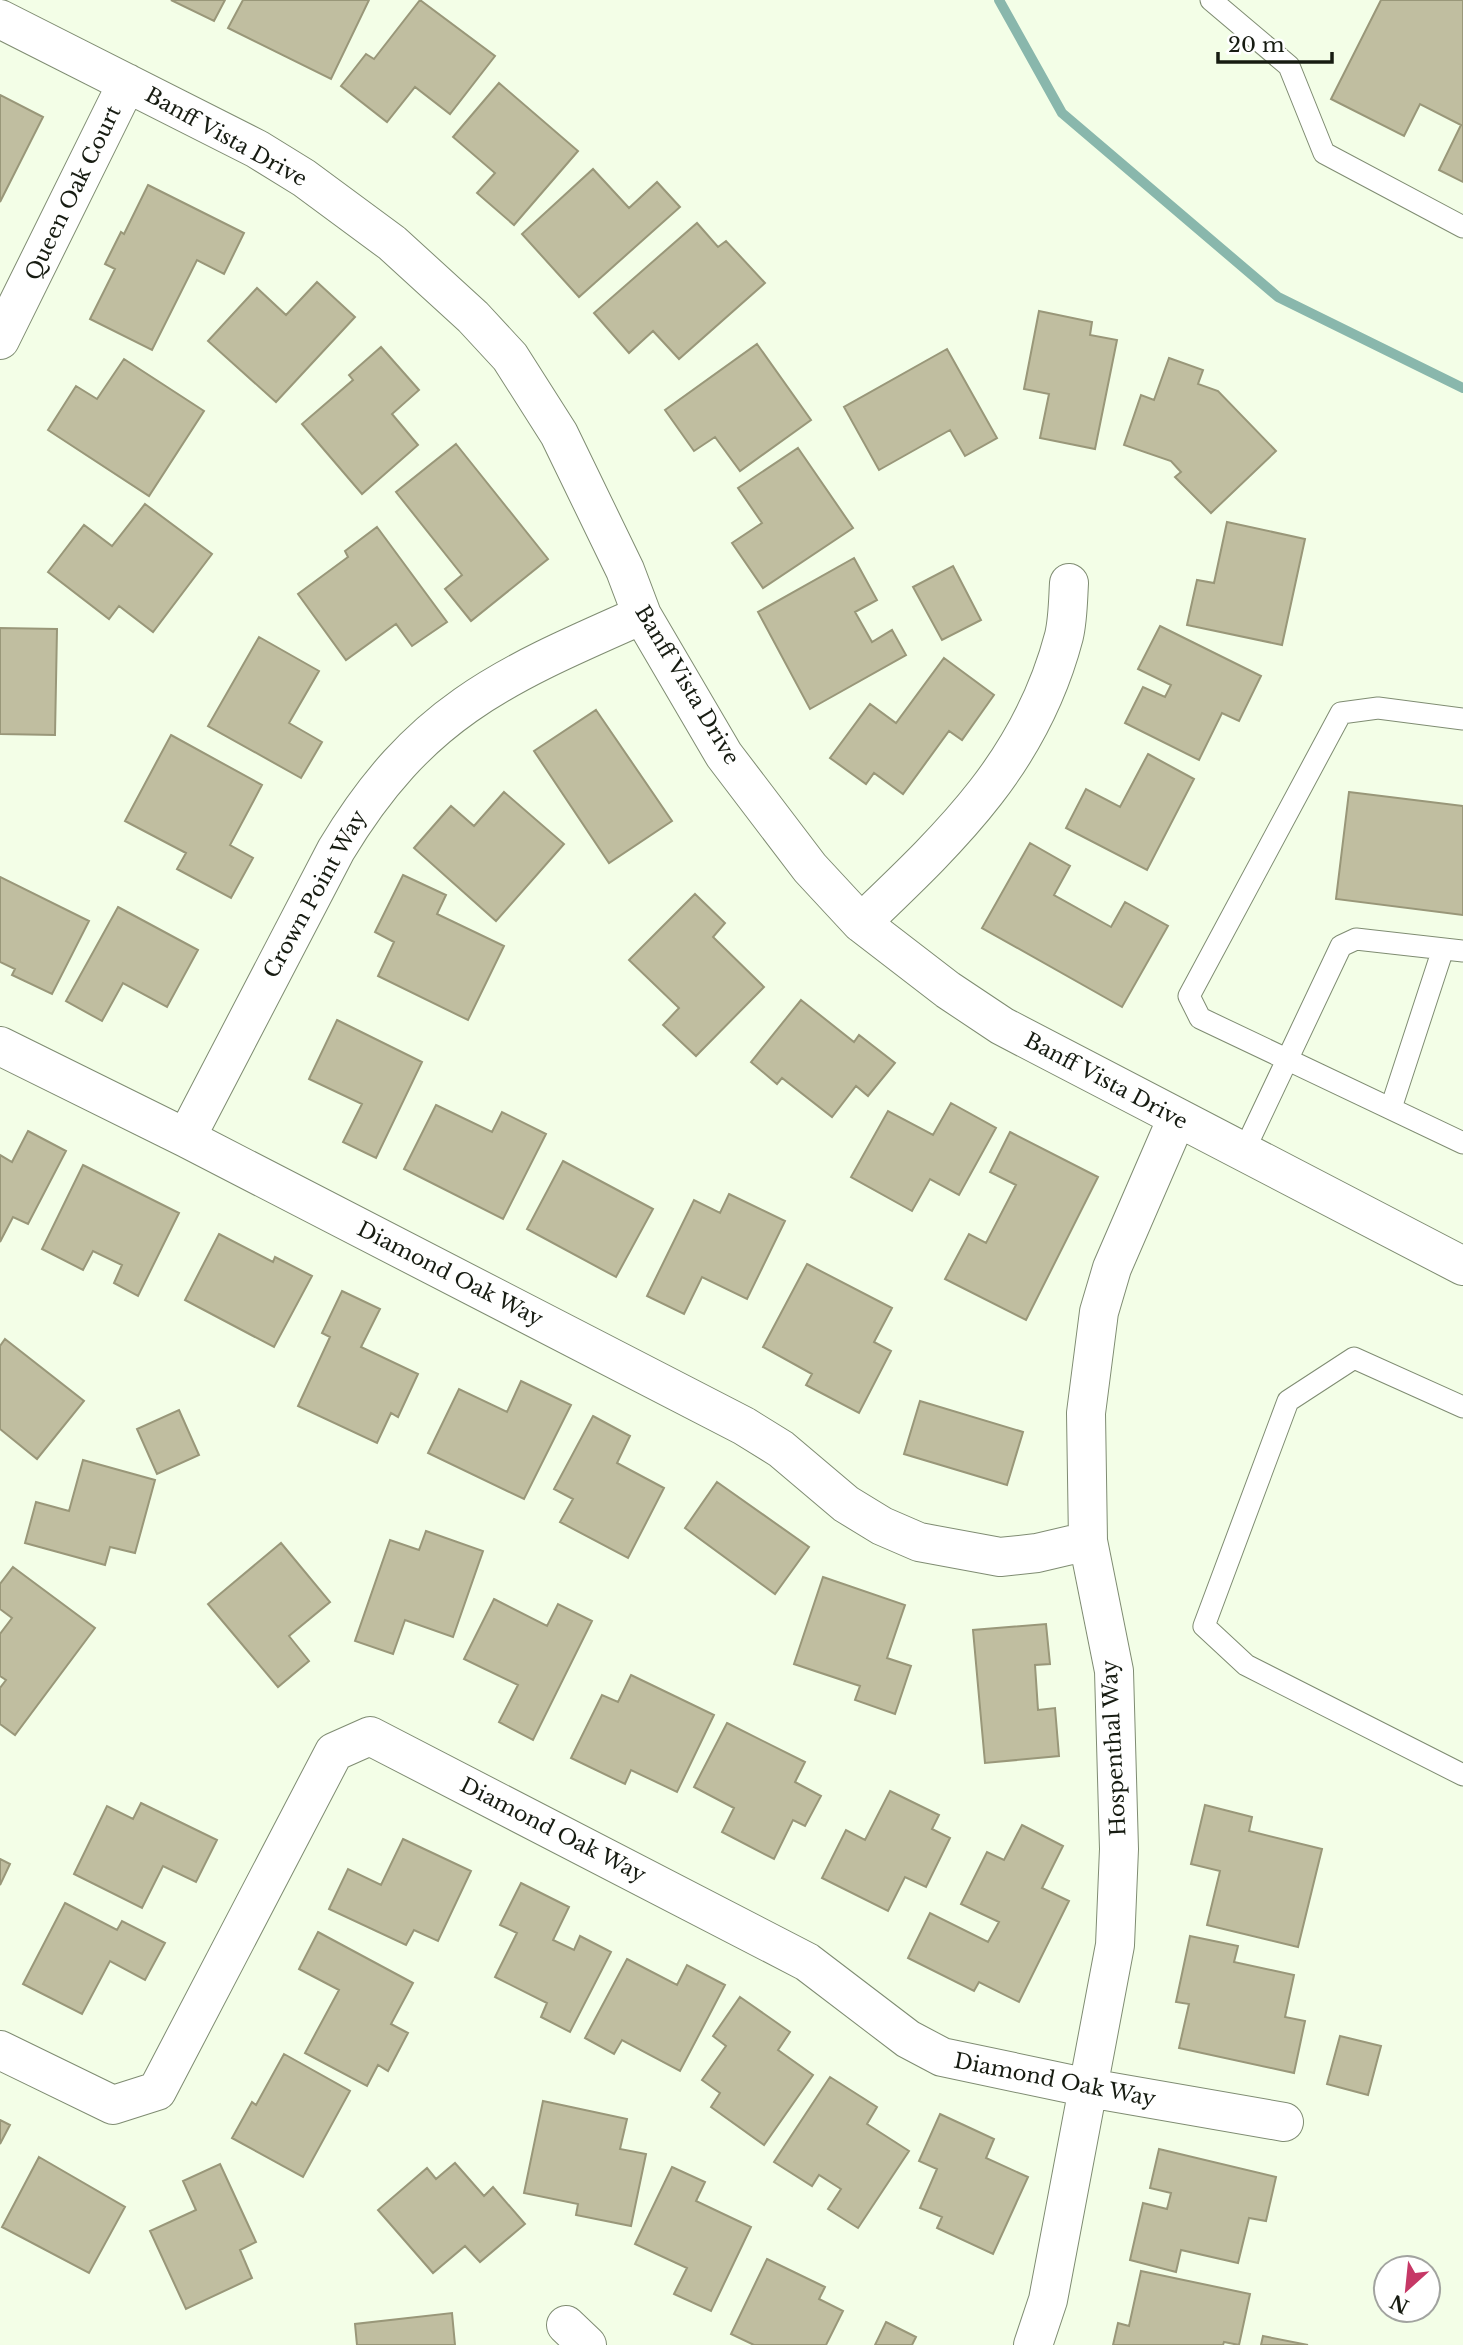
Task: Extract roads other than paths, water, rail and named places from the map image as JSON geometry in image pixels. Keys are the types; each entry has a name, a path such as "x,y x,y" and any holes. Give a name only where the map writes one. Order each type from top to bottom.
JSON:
{"street":[{"name":"Banff Vista Drive","path":"0,19 257,149 303,178 392,243 473,317 510,357 559,434 580,484 625,570 642,615 724,755 810,867 861,923 948,990 1002,1026 1463,1266"},
{"name":"Queen Oak Court","path":"0,340 127,83"},
{"path":"861,923 937,850 989,790 1016,752 1037,712 1065,633 1069,583"},
{"name":"Crown Point Way","path":"186,1138 336,850 387,774 419,741 458,709 498,682 537,661 642,615"},
{"name":"Diamond Oak Way","path":"0,1046 186,1138 744,1426 781,1448 846,1504 882,1526 919,1542 1000,1557 1037,1553 1087,1541"},
{"name":"Hospenthal Way","path":"1033,2345 1048,2300 1115,1945 1119,1836 1114,1671 1087,1541 1086,1413 1099,1312 1136,1209 1177,1118"},
{"name":"Diamond Oak Way","path":"0,2050 113,2105 157,2091 334,1752 370,1736 807,1962 908,2039 942,2057 1089,2088 1284,2122"}],"lane":[{"path":"1211,0 1289,65 1324,153 1463,227"},
{"path":"1463,719 1378,708 1341,713 1189,996 1200,1018 1463,1143"},
{"path":"1243,1153 1341,946 1356,939 1453,950 1391,1108"},
{"path":"1463,1407 1354,1358 1288,1401 1204,1626 1246,1665 1463,1775"}],"waterway":[{"path":"999,0 1062,113 1278,297 1463,388"}]}
